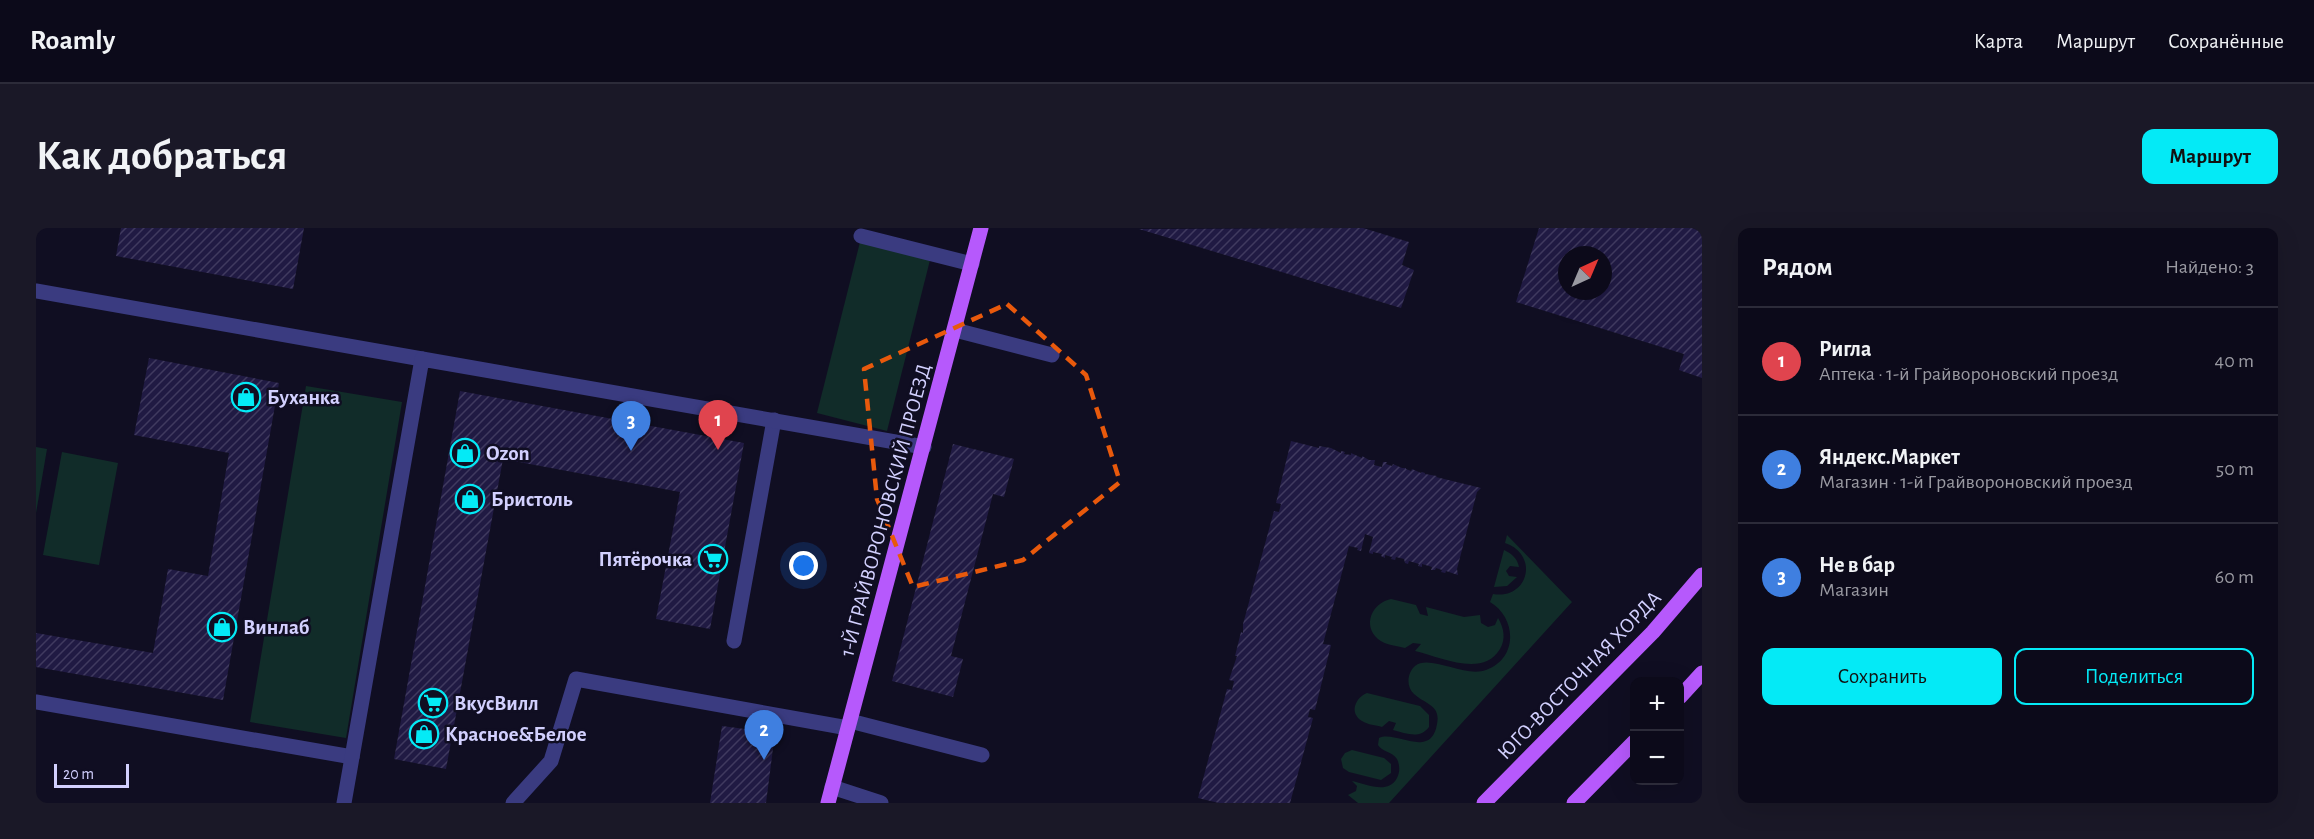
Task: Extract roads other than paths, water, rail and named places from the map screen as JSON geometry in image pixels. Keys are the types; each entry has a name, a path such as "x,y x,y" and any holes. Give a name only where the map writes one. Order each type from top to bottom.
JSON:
{"main road":[{"name":"1-Й ГРАЙВОРОНОВСКИЙ ПРОЕЗД","path":"828,803 981,228"},
{"name":"ЮГО-ВОСТОЧНАЯ ХОРДА","path":"1484,803 1653,632 1702,575"},
{"path":"1684,693 1702,673"},
{"path":"1574,803 1630,747"}],"lane":[{"path":"861,236 972,264"},
{"path":"36,291 924,447"},
{"path":"955,330 1052,356"},
{"path":"344,803 422,359"},
{"path":"734,641 774,420"},
{"path":"513,803 551,761 576,680 849,724 982,755"},
{"path":"36,702 352,757"},
{"path":"832,787 881,803"}],"place":[{"name":"Буханка","path":"246,397"},
{"name":"Ригла","path":"718,450"},
{"name":"Не в бар","path":"631,451"},
{"name":"Ozon","path":"465,453"},
{"name":"Бристоль","path":"470,499"},
{"name":"Пятёрочка","path":"713,559"},
{"name":"Винлаб","path":"222,627"},
{"name":"ВкусВилл","path":"433,703"},
{"name":"Красное&Белое","path":"424,734"},
{"name":"Яндекс.Маркет","path":"764,760"}]}
